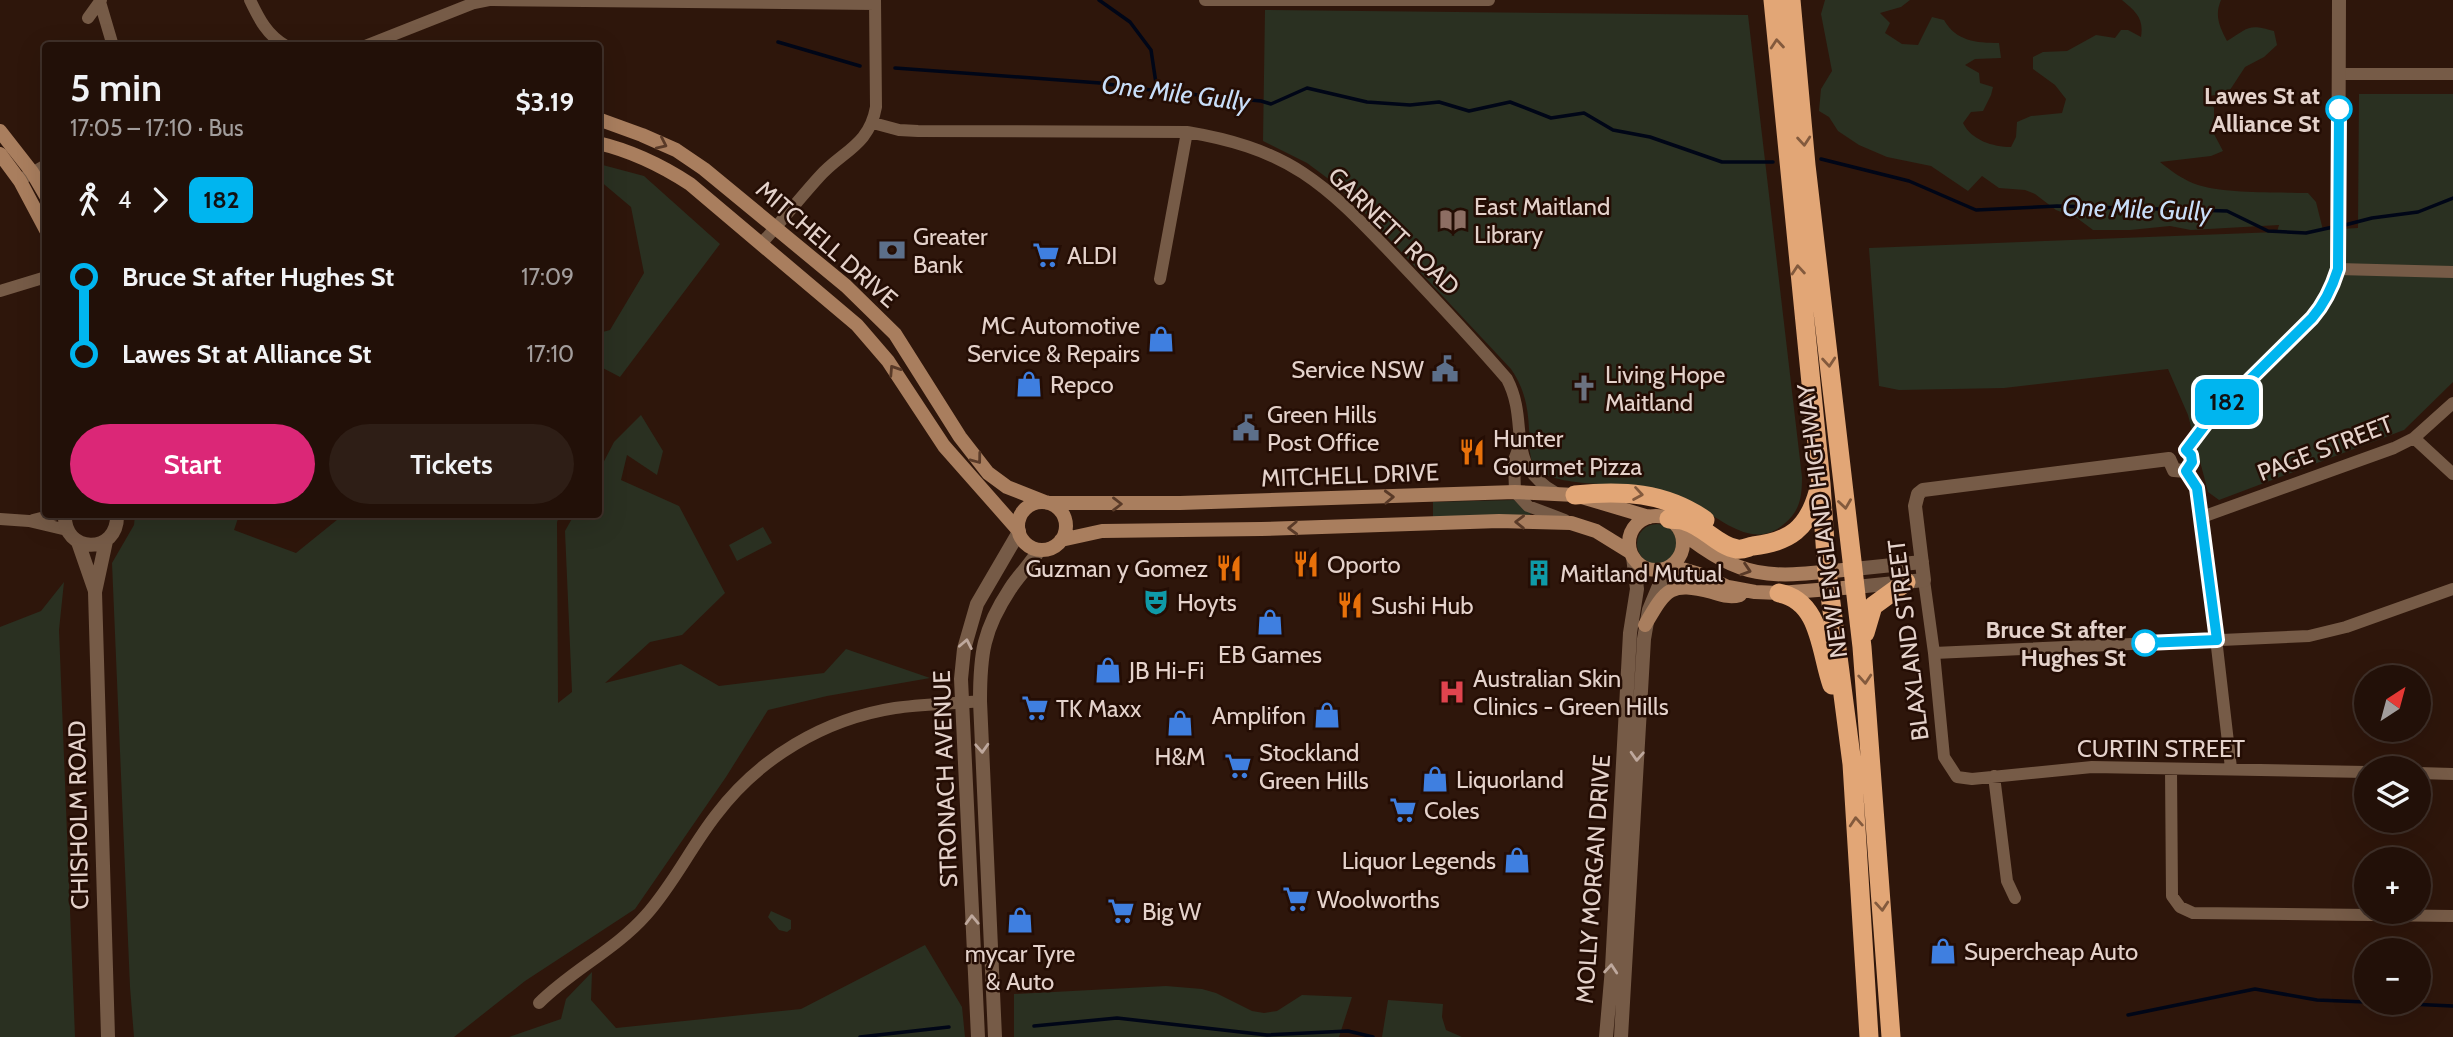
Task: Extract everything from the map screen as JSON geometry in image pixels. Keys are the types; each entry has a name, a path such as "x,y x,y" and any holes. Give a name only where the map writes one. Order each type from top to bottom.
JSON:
{"highway":[{"name":"NEW ENGLAND HIGHWAY","path":"1773,0 1821,484 1828,581 1852,764 1869,1037"},
{"name":"NEW ENGLAND HIGHWAY","path":"1791,0 1836,439 1862,647 1891,1037"},
{"path":"1666,522 1684,520 1739,550 1772,544 1794,533 1811,512 1821,484"},
{"path":"1565,494 1622,492 1662,499 1680,505 1730,537 1752,546"},
{"path":"1862,647 1874,606 1915,581"},
{"path":"1779,593 1797,598 1807,609 1822,644 1825,665 1847,726"}],"main road":[{"name":"MITCHELL DRIVE","path":"602,120 676,150 704,169 846,286 895,334 960,437 988,473 1007,487 1046,503 1180,503 1515,492 1565,494 1666,522 1716,557 1743,570 1773,576 1828,581"},
{"path":"0,131 26,177 42,219"},
{"name":"MITCHELL DRIVE","path":"602,144 660,165 690,184 835,305 876,345 944,446 1019,532"},
{"path":"0,154 42,192"},
{"path":"1046,503 1060,510 1065,519 1065,533 1050,549 1040,550 1027,545 1019,532 1019,522 1024,510 1032,505 1046,503"},
{"name":"MITCHELL DRIVE","path":"1061,540 1091,533 1131,530 1261,529 1499,521 1571,523 1596,531 1632,554"},
{"path":"1666,522 1683,547 1681,554 1669,568 1651,570 1643,567 1632,554 1630,537 1634,527 1666,522"},
{"name":"MITCHELL DRIVE","path":"1669,568 1702,575 1728,587 1755,592 1779,593 1828,581 1855,578"},
{"path":"1645,625 1672,589 1696,587 1732,597 1755,592"}],"street":[{"path":"250,0 261,24 280,42"},
{"path":"375,42 474,3 491,0 875,2 876,107 873,123 855,146 819,177 761,244"},
{"path":"1205,0 1489,0"},
{"path":"2186,450 2208,421 2325,303 2338,269 2339,0"},
{"path":"88,18 100,1"},
{"path":"100,1 112,42"},
{"path":"2339,74 2453,74"},
{"name":"GARNETT ROAD","path":"873,123 918,131 1188,132 1224,138 1261,151 1301,172 1328,190 1422,285 1507,379 1515,394 1520,443 1529,471 1534,478 1565,494"},
{"path":"1160,279 1188,132"},
{"path":"26,177 42,167"},
{"path":"2338,269 2453,272"},
{"path":"0,291 42,278"},
{"name":"PAGE STREET","path":"2202,517 2394,448 2414,438 2453,403"},
{"path":"2414,438 2453,474"},
{"name":"GARNETT ROAD","path":"1515,492 1514,460 1520,443"},
{"path":"2175,450 2186,450 2191,455 2192,462 2186,471 2174,470 2169,459 2175,450"},
{"name":"BLAXLAND STREET","path":"1957,777 1944,757 1934,653 1915,581 1922,562 1915,506 1918,494 1929,488 2169,459"},
{"path":"2186,471 2197,488 2202,517 2231,768"},
{"path":"1515,492 1528,506 1571,523"},
{"path":"29,521 42,518"},
{"path":"66,518 67,530"},
{"name":"CHISHOLM ROAD","path":"108,1037 95,593 106,541 115,531 117,518"},
{"path":"0,519 29,521 67,530 78,542 92,545 106,541"},
{"name":"STRONACH AVENUE","path":"978,1037 961,703 964,649 982,593 1019,532"},
{"name":"CHISHOLM ROAD","path":"78,542 95,593"},
{"name":"STRONACH AVENUE","path":"995,1037 979,701 980,660 985,638 1001,604 1040,550"},
{"name":"MOLLY MORGAN DRIVE","path":"1606,1037 1630,633 1637,589 1632,554"},
{"name":"MITCHELL DRIVE","path":"1855,578 1922,562"},
{"name":"MOLLY MORGAN DRIVE","path":"1621,1037 1645,625 1653,597 1669,568"},
{"name":"MITCHELL DRIVE","path":"1855,578 1915,581"},
{"path":"1934,653 2309,636 2328,633 2453,589"},
{"path":"539,1003 559,983 610,948 646,915 717,813 741,786 771,760 805,738 841,722 894,708 979,701"},
{"name":"CURTIN STREET","path":"1957,777 1972,779 2092,766 2354,772"},
{"path":"2171,769 2172,896 2180,907 2193,913 2453,916"},
{"path":"2431,773 2453,774"},
{"path":"1994,776 2007,881 2015,898"}],"green space":[{"path":"1825,0 1910,0 1901,7 1880,13 1890,23 1885,33 1902,44 1918,45 1932,17 1944,20 1961,37 1999,43 2001,58 1975,59 1965,65 1979,73 1980,83 1993,87 1983,111 1971,112 1963,123 1971,134 1983,141 2011,147 2016,137 2017,122 2031,116 2062,113 2066,99 2055,85 2033,69 2033,57 2043,52 2067,51 2096,35 2115,38 2121,30 2128,30 2141,37 2138,16 2122,0 2221,0 2218,16 2227,41 2244,30 2259,27 2274,31 2277,45 2264,57 2245,67 2228,93 2209,96 2214,108 2214,134 2223,151 2211,156 2160,162 2188,181 2210,188 2308,193 2316,202 2323,230 2358,228 2359,94 2453,94 2453,382 2404,430 2219,500 2208,492 2188,415 2168,369 2004,388 1899,390 1879,386 1869,248 2277,232 2279,225 2191,230 2170,226 2093,230 2077,218 2056,210 2025,190 1999,188 1982,176 1968,191 1931,166 1887,157 1859,145 1838,131 1829,117 1819,111 1821,89 1832,71 1821,14"},
{"path":"1265,10 1748,15 1802,477 1799,503 1794,514 1771,532 1745,532 1683,499 1668,494 1642,487 1553,478 1534,466 1530,452 1526,405 1511,369 1334,183 1307,163 1263,141"},
{"path":"602,165 644,176 720,244 620,377 602,368 602,332 610,330 644,273 631,207 602,183"},
{"path":"641,415 663,451 657,475 627,455 621,480 679,506 725,593 682,635 650,642 605,683 681,664 719,686 824,673 846,649 930,678 827,696 768,710 726,777 635,909 525,981 454,1037 134,1037 112,563 134,525 135,518 238,518 234,530 296,553 339,518 559,518 558,703 572,692 565,531 572,518 602,518 602,465 614,442"},
{"path":"1514,500 1531,513 1529,516 1433,519 1433,502"},
{"path":"1657,524 1671,530 1677,544 1671,558 1657,564 1643,558 1637,544 1643,530"},
{"path":"763,527 772,543 737,561 729,545"},
{"path":"64,582 59,630 75,1037 0,1037 0,627 41,611"},
{"path":"771,911 791,920 791,929 787,932 779,930 768,917"},
{"path":"925,945 962,1007 965,1037 509,1037 561,1019 566,999 592,972 591,1000 616,1028 801,1009"},
{"path":"1166,986 1202,989 1252,1011 1264,1013 1277,1011 1302,995 1352,997 1339,1037 1014,1037 1014,994"},
{"path":"1388,1000 1443,1004 1442,1017 1446,1030 1462,1037 1382,1037"}],"waterway":[{"path":"1099,0 1130,22 1151,50 1157,90"},
{"name":"One Mile Gully","path":"778,42 860,66"},
{"name":"One Mile Gully","path":"895,68 1100,83 1271,104 1307,88 1367,102 1410,105 1439,102 1469,111 1510,102 1551,118 1584,113 1613,130 1650,137 1722,162 1773,162"},
{"name":"One Mile Gully","path":"1821,159 1909,181 1976,210 2057,206 2227,211 2268,231 2306,233 2333,227"},
{"name":"One Mile Gully","path":"2341,226 2372,218 2418,212 2453,198"},
{"path":"2128,1015 2255,989 2317,1000 2354,1002"},
{"path":"2431,1005 2453,1006"},
{"path":"1034,1026 1117,1018 1267,1035 1348,1031 1373,1037"},
{"path":"860,1037 949,1027"}],"bus line":[{"name":"182","path":"2145,643 2217,640 2202,517 2197,488 2186,471 2192,462 2191,455 2186,450 2208,421 2312,318 2325,303 2333,287 2338,269 2339,109"}],"place":[{"name":"Lawes St at Alliance St","path":"2339,109"},
{"name":"East Maitland Library","path":"1453,220"},
{"name":"Greater Bank","path":"892,250"},
{"name":"ALDI","path":"1046,255"},
{"name":"MC Automotive Service & Repairs","path":"1161,339"},
{"name":"Service NSW","path":"1445,369"},
{"name":"Repco","path":"1029,384"},
{"name":"Living Hope Maitland","path":"1584,388"},
{"name":"Green Hills Post Office","path":"1246,428"},
{"name":"Hunter Gourmet Pizza","path":"1472,452"},
{"name":"Oporto","path":"1306,564"},
{"name":"Guzman y Gomez","path":"1229,568"},
{"name":"Maitland Mutual","path":"1539,573"},
{"name":"Hoyts","path":"1156,602"},
{"name":"Sushi Hub","path":"1350,605"},
{"name":"EB Games","path":"1270,622"},
{"name":"Bruce St after Hughes St","path":"2145,643"},
{"name":"JB Hi-Fi","path":"1108,670"},
{"name":"Australian Skin Clinics - Green Hills","path":"1452,692"},
{"name":"TK Maxx","path":"1035,708"},
{"name":"Amplifon","path":"1327,715"},
{"name":"H&M","path":"1180,723"},
{"name":"Stockland Green Hills","path":"1238,766"},
{"name":"Liquorland","path":"1435,779"},
{"name":"Coles","path":"1403,810"},
{"name":"Liquor Legends","path":"1517,860"},
{"name":"Woolworths","path":"1296,899"},
{"name":"Big W","path":"1121,911"},
{"name":"mycar Tyre & Auto","path":"1020,920"},
{"name":"Supercheap Auto","path":"1943,951"}]}
